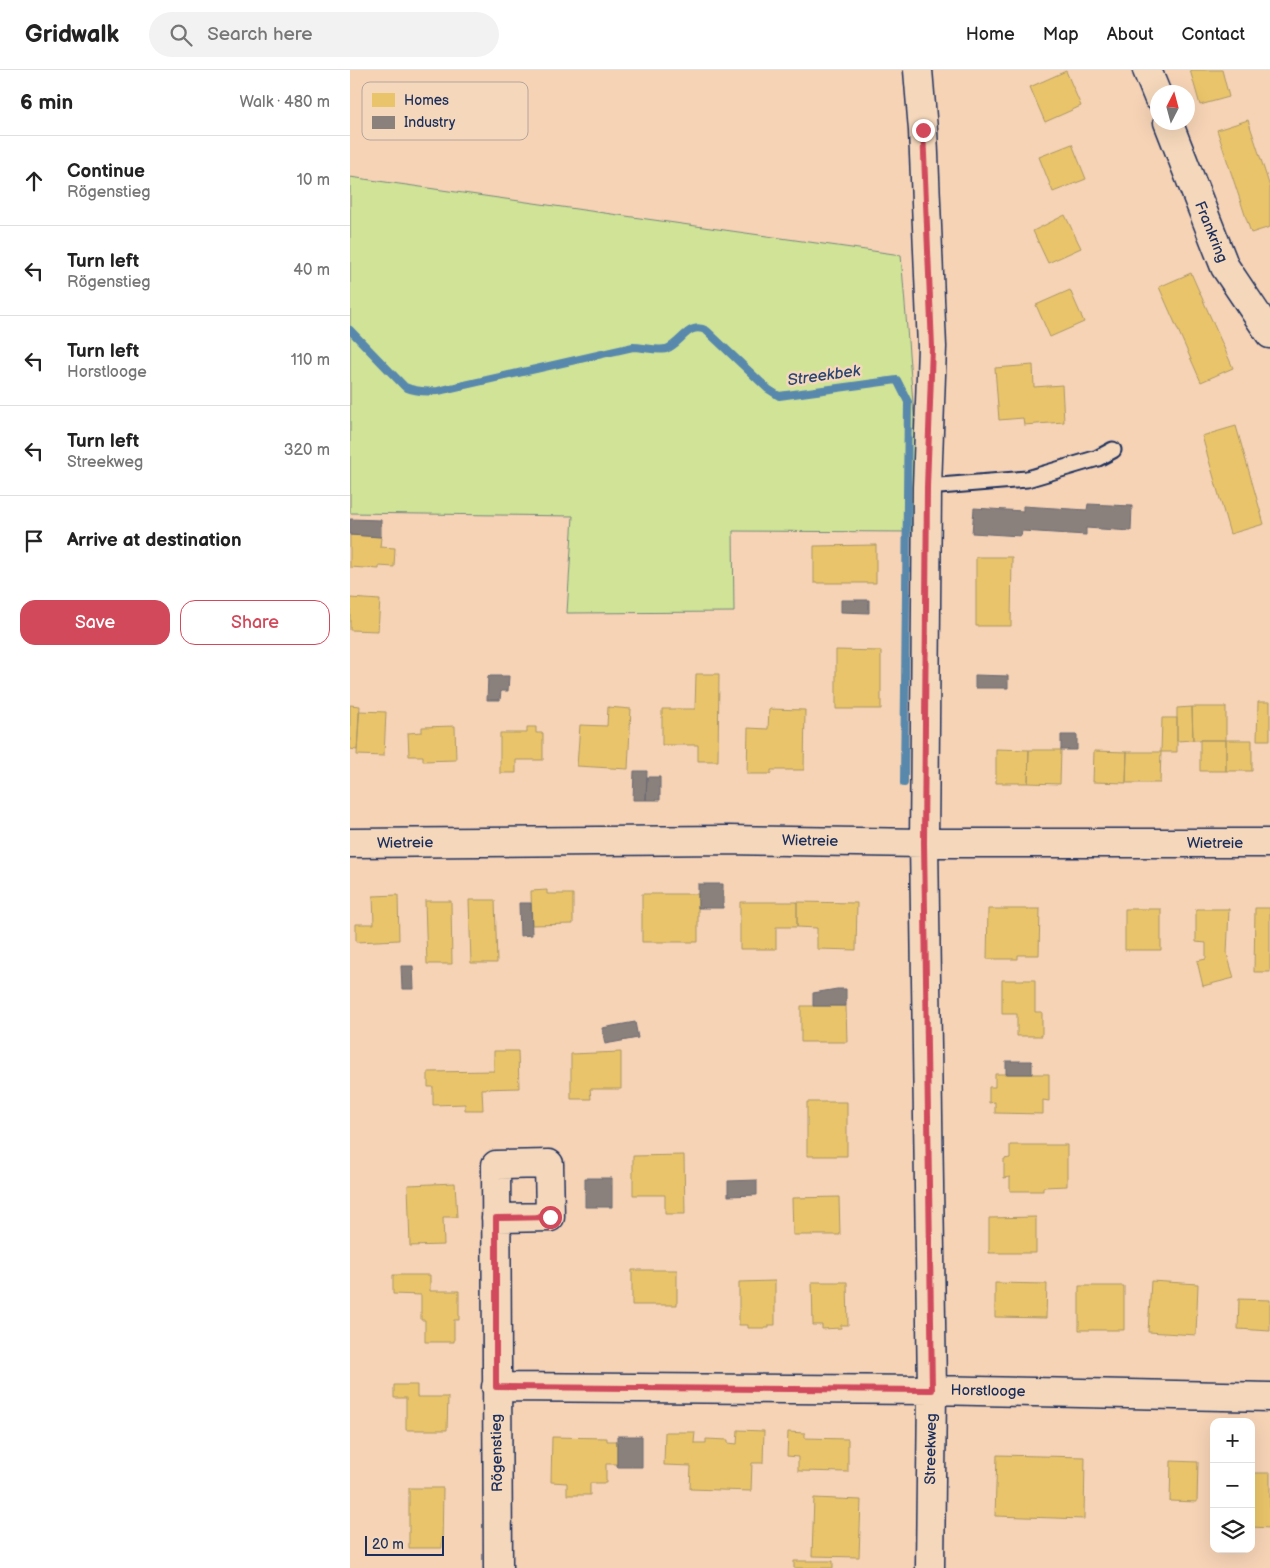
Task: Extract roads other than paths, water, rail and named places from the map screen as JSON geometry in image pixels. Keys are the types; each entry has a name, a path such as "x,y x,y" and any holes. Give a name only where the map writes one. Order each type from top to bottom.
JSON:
{"street":[{"name":"Streekweg","path":"918,70 923,130 932,347 927,487 924,843 932,1390 930,1568"},
{"path":"1147,70 1153,85"},
{"name":"Frankring","path":"1171,130 1225,267 1270,334"},
{"name":"Wietreie","path":"350,843 728,840 924,843 1270,844"},
{"name":"Rögenstieg","path":"496,1218 498,1568"},
{"name":"Horstlooge","path":"496,1387 932,1390 1270,1396"}],"lane":[{"path":"927,487 1027,479 1098,458 1113,450"}],"waterway":[{"name":"Streekbek","path":"350,330 405,387 422,391 438,391 633,347 666,349 695,328 707,331 768,389 779,396 897,380 908,402 904,783"}]}
